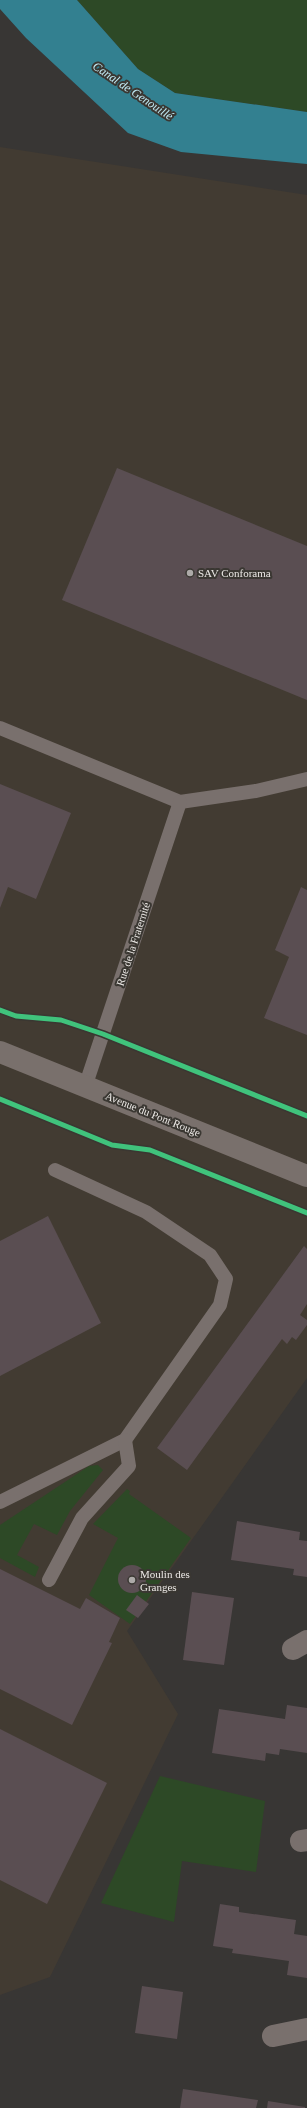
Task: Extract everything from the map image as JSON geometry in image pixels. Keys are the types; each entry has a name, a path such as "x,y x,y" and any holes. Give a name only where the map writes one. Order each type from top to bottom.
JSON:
{"main road":[{"name":"Avenue du Pont Rouge","path":"0,1052 307,1176"}],"street":[{"path":"273,2036 307,2029"}],"lane":[{"path":"0,728 180,802 256,791 307,778"},
{"name":"Rue de la Fraternité","path":"85,1087 180,802"},
{"path":"0,1502 125,1440 220,1305 226,1279 210,1255 146,1212 55,1170"},
{"path":"49,1580 82,1518 129,1466 125,1440"}],"shaded area":[{"path":"0,147 307,195 307,1378 127,1631 178,1714 50,1977 0,1995"}],"green space":[{"path":"77,0 307,0 307,112 175,93 138,69"},
{"path":"98,1465 103,1470 70,1511 57,1535 34,1524 17,1555 39,1567 35,1577 0,1558 0,1525 89,1466"},
{"path":"127,1489 130,1491 129,1494 191,1538 130,1624 89,1595 118,1538 93,1524"},
{"path":"160,1776 265,1801 256,1872 182,1861 174,1922 101,1903"}],"water":[{"name":"Canal de Genouillé","path":"0,0 77,0 138,69 175,93 307,112 307,164 181,152 128,133 26,38 0,9"}],"building":[{"name":"SAV Conforama","path":"117,468 307,546 307,700 62,600"},
{"path":"0,784 71,813 36,899 8,887 0,908"},
{"path":"301,887 307,890 307,1035 264,1018 289,957 275,950"},
{"path":"48,1216 101,1323 0,1376 0,1241"},
{"path":"304,1246 307,1249 307,1304 300,1315 307,1320 307,1325 296,1340 292,1337 287,1344 282,1339 187,1470 157,1448"},
{"path":"237,1521 300,1532 299,1540 307,1541 307,1577 293,1575 294,1569 231,1560"},
{"name":"Moulin des Granges","path":"132,1565 142,1569 146,1579 142,1589 132,1593 122,1589 118,1579 122,1569"},
{"path":"0,1569 80,1609 86,1598 120,1618 109,1642 112,1643 72,1725 0,1689"},
{"path":"192,1592 234,1598 224,1665 183,1660"},
{"path":"137,1595 149,1604 138,1618 126,1610"},
{"path":"287,1705 307,1708 307,1753 280,1749 279,1755 266,1753 265,1761 212,1753 219,1709 285,1719"},
{"path":"0,1729 107,1783 47,1904 0,1880"},
{"path":"220,1904 239,1907 239,1912 296,1920 294,1934 307,1936 307,1978 287,1975 289,1961 232,1953 233,1949 213,1946"},
{"path":"142,1986 183,1992 177,2039 135,2033"},
{"path":"183,2089 258,2100 256,2108 180,2108"},
{"path":"268,2101 305,2107 305,2108 267,2108"}],"cycle path":[{"path":"0,1010 16,1016 61,1020 103,1034 307,1116"},
{"path":"0,1099 112,1145 150,1150 307,1213"}],"place":[{"name":"SAV Conforama","path":"190,573"},
{"name":"Moulin des Granges","path":"132,1580"}]}
